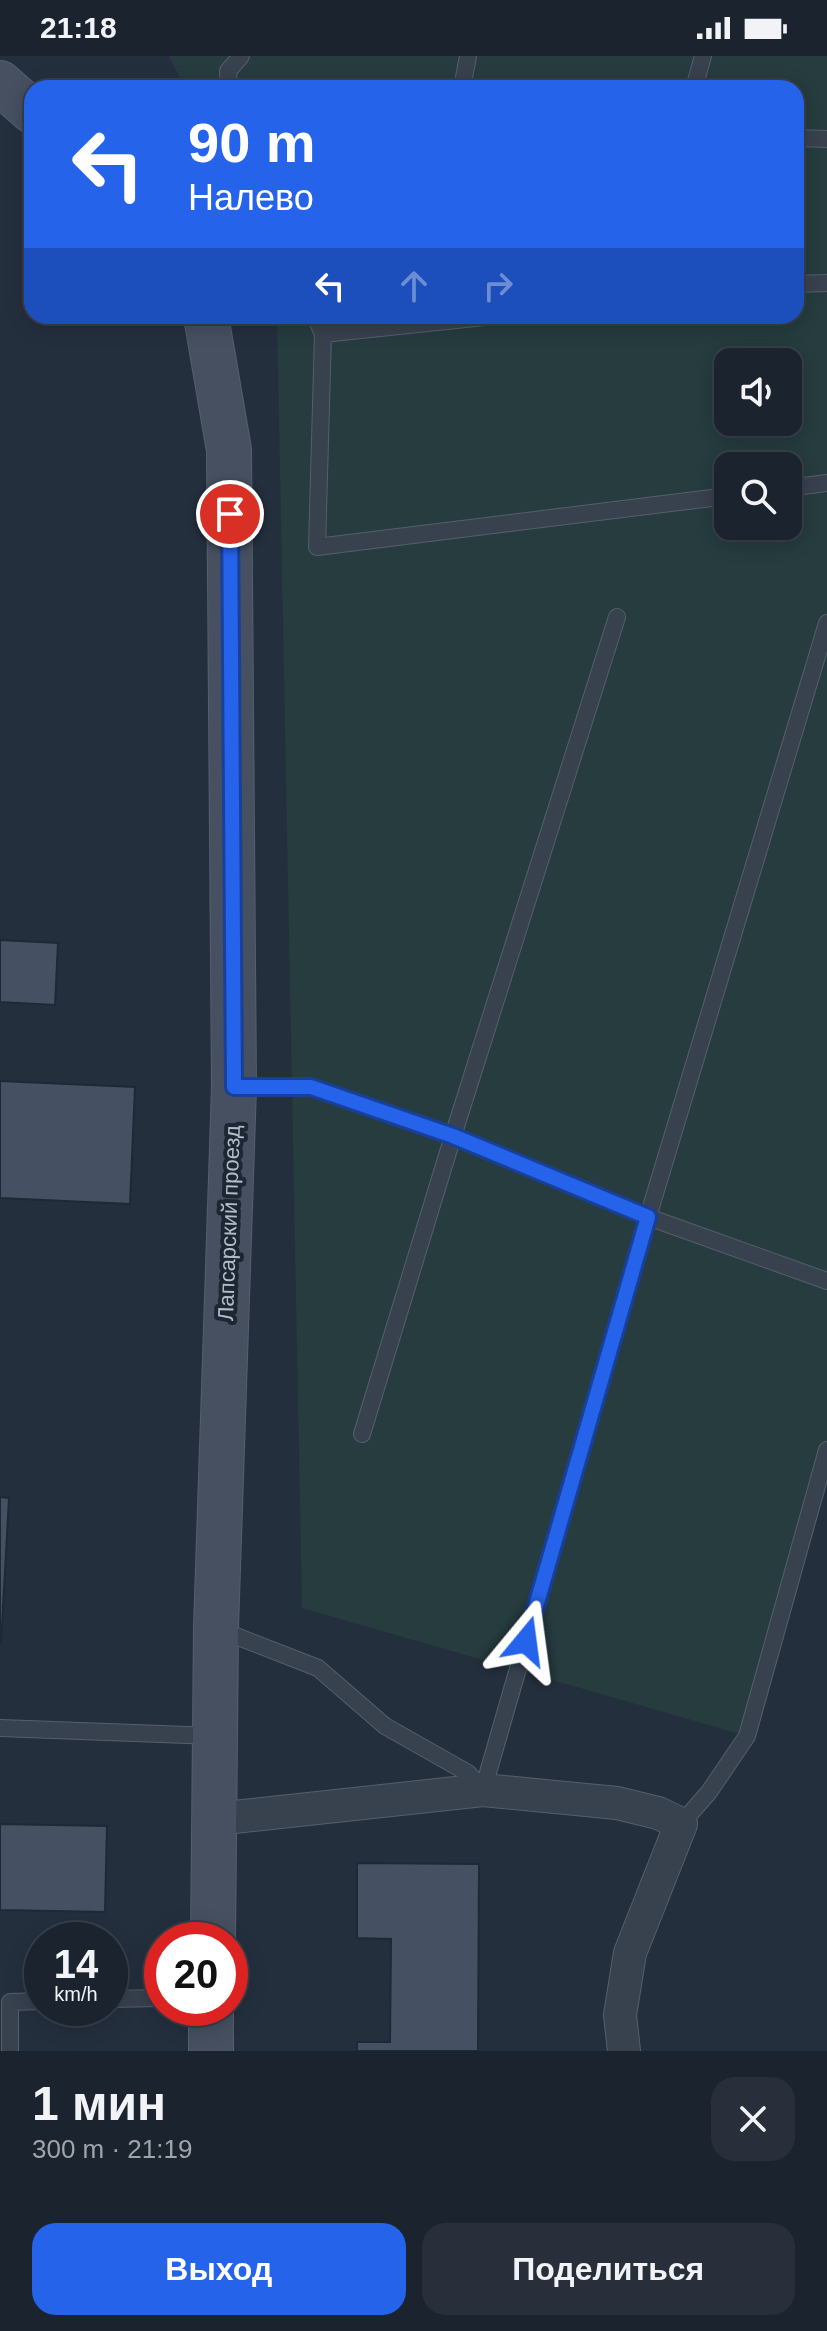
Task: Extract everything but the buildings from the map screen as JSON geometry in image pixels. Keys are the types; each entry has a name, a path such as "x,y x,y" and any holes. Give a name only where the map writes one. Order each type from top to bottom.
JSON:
{"street":[{"path":"0,83 24,104"},
{"name":"Лапсарский проезд","path":"207,324 229,450 234,1087 216,1628 213,1922"},
{"path":"216,1819 483,1790 617,1803 658,1813 681,1824 630,1953 620,2015 624,2051"},
{"path":"211,2026 211,2051"}],"lane":[{"path":"226,72 241,56"},
{"path":"464,80 468,56"},
{"path":"696,80 703,56"},
{"path":"804,138 827,139"},
{"path":"804,284 827,283"},
{"path":"319,324 323,334 317,547 714,498"},
{"path":"323,334 418,324"},
{"path":"802,486 827,483"},
{"path":"362,1434 617,617"},
{"path":"483,1790 648,1217 827,623"},
{"path":"234,1087 311,1087 453,1136 648,1217 827,1281"},
{"path":"681,1824 709,1792 747,1736 827,1450"},
{"path":"216,1628 318,1668 385,1726 468,1773 483,1790"},
{"path":"0,1728 216,1736"},
{"path":"10,2051 10,2002 24,2002"}],"green space":[{"path":"169,56 827,56 827,1450 747,1736 302,1608 277,324 804,324 804,80 181,80"}],"route":[{"path":"230,514 234,1087 311,1087 453,1136 648,1217 526,1641"}]}
